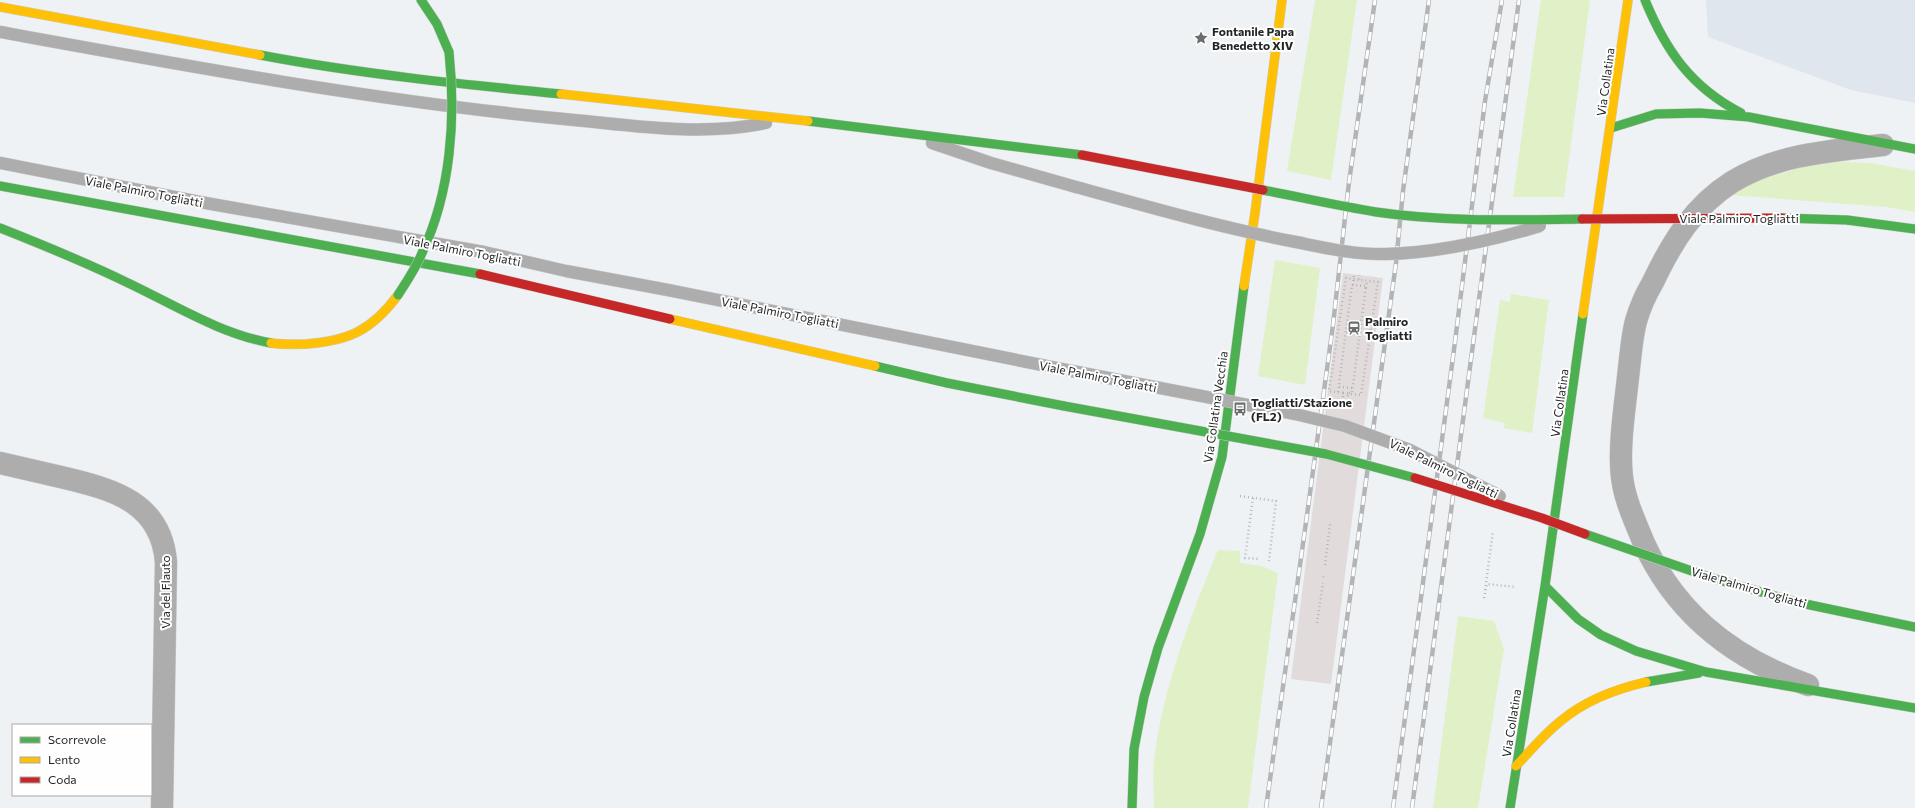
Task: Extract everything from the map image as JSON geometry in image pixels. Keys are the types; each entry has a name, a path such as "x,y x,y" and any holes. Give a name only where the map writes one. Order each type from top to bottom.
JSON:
{"main road":[{"path":"0,228 88,263 224,329 254,340 282,345 330,342 349,336 369,326 384,314 398,295 409,278 425,247 443,180 450,128 452,94 449,52 439,27 428,8 420,0"},
{"name":"Via Collatina Vecchia","path":"1132,808 1134,749 1146,689 1158,648 1198,541 1214,490 1224,440 1241,304 1256,213 1282,0"},
{"name":"Via Collatina","path":"1510,808 1545,586 1628,0"},
{"path":"1645,0 1660,34 1688,75 1709,94 1728,107 1750,117"},
{"name":"Viale Palmiro Togliatti","path":"0,6 318,66 396,77 786,118 1012,145 1082,155 1402,216 1563,219 1725,217 1848,220 1915,229"},
{"path":"1611,128 1623,122 1656,114 1686,113 1750,117 1915,149"},
{"name":"Viale Palmiro Togliatti","path":"0,186 483,275 916,376 1064,406 1326,454 1407,475 1542,518 1668,564 1753,590 1796,602 1915,627"},
{"path":"1545,586 1569,611 1601,635 1636,651 1706,672 1915,708"},
{"path":"1516,766 1560,722 1593,701 1623,687 1706,672"}],"street":[{"path":"1836,694 1785,676 1735,651 1700,623 1669,589 1650,559 1628,503 1623,485 1621,465 1626,395 1634,329 1642,305 1668,251 1691,218 1700,208 1731,183 1754,170 1781,160 1817,152 1892,144"},
{"name":"Via del Flauto","path":"0,463 93,485 112,491 139,506 154,522 165,551 166,562 162,808"}],"lane":[{"name":"Viale Palmiro Togliatti","path":"0,32 329,89 508,113 680,129 731,128 786,118"},
{"name":"Viale Palmiro Togliatti","path":"898,132 991,163 1200,222 1251,234 1349,252 1371,254 1423,252 1506,237 1563,219"},
{"name":"Viale Palmiro Togliatti","path":"0,164 200,202 484,252 566,271 1295,414 1345,426 1410,450 1542,518"}],"path":[{"path":"1354,274 1339,387 1353,389 1367,281"},
{"path":"1359,275 1359,280"},
{"path":"1346,278 1359,280 1378,282 1361,396 1330,391 1346,278"},
{"path":"1338,392 1352,285 1366,286 1352,394"},
{"path":"1342,397 1343,393"},
{"path":"1348,398 1348,393 1352,394"},
{"path":"1214,490 1276,501 1269,561"},
{"path":"1253,498 1245,558 1259,559"},
{"path":"1486,590 1494,523"},
{"path":"1325,565 1330,524"},
{"path":"1317,623 1323,583"},
{"path":"1484,598 1487,584 1516,587"}],"shaded area":[{"path":"1706,0 1915,0 1915,103 1851,90 1708,37"}],"green space":[{"path":"1315,0 1357,0 1331,180 1287,171"},
{"path":"1541,0 1590,0 1564,197 1513,197"},
{"path":"1826,161 1870,163 1915,171 1915,212 1886,207 1730,195 1750,183"},
{"path":"1275,260 1320,268 1305,385 1258,376"},
{"path":"1511,294 1549,300 1532,433 1503,428 1505,423 1483,418 1500,300 1510,302"},
{"path":"1218,550 1240,551 1240,563 1261,566 1278,573 1248,808 1154,808 1154,760 1165,700 1180,649"},
{"path":"1458,616 1494,621 1504,649 1478,808 1433,808"}],"building":[{"path":"1343,273 1383,278 1331,684 1291,679"}],"railway":[{"path":"1266,808 1333,325 1349,182 1375,0"},
{"path":"1321,808 1396,263 1403,191 1429,0"},
{"path":"1393,808 1455,342 1485,101 1502,0"},
{"path":"1412,808 1519,0"}],"traffic: fast":[{"path":"421,0 437,24 449,52"},
{"path":"1645,0 1662,36 1682,66 1708,92 1723,103 1741,113"},
{"path":"398,295 417,264 432,230 445,180 449,154 452,103 449,52"},
{"path":"260,55 373,73 561,94"},
{"path":"1611,128 1656,114 1700,113 1749,117 1915,149"},
{"path":"808,121 1082,155"},
{"path":"0,186 480,274"},
{"path":"1263,190 1362,210 1402,215 1479,220 1582,219"},
{"path":"1782,218 1847,220"},
{"path":"1847,220 1915,229"},
{"path":"0,228 95,268 215,326 252,339 271,343"},
{"path":"1132,808 1134,749 1144,697 1158,648 1200,534 1222,457 1244,286"},
{"path":"1510,808 1545,586 1583,314"},
{"path":"875,366 947,383 1064,406"},
{"path":"1064,406 1326,454 1415,478"},
{"path":"1585,534 1712,578 1796,602"},
{"path":"1545,586 1578,619 1601,635 1636,651 1706,672 1915,708"},
{"path":"1796,602 1915,627"},
{"path":"1646,682 1699,673"}],"traffic: slow":[{"path":"1244,286 1255,213 1282,0"},
{"path":"1583,314 1628,0"},
{"path":"0,7 260,55"},
{"path":"561,94 808,121"},
{"path":"271,343 306,344 335,340 358,332 379,317 398,295"},
{"path":"670,319 875,366"},
{"path":"1516,766 1550,730 1571,713 1602,696 1646,682"}],"traffic: jam":[{"path":"1082,155 1263,190"},
{"path":"1582,219 1782,218"},
{"path":"480,274 670,319"},
{"path":"1415,478 1542,518 1585,534"}],"place":[{"name":"Fontanile Papa Benedetto XIV","path":"1201,38"},
{"name":"Palmiro Togliatti","path":"1354,328"},
{"name":"Togliatti/Stazione (FL2)","path":"1240,409"}]}
